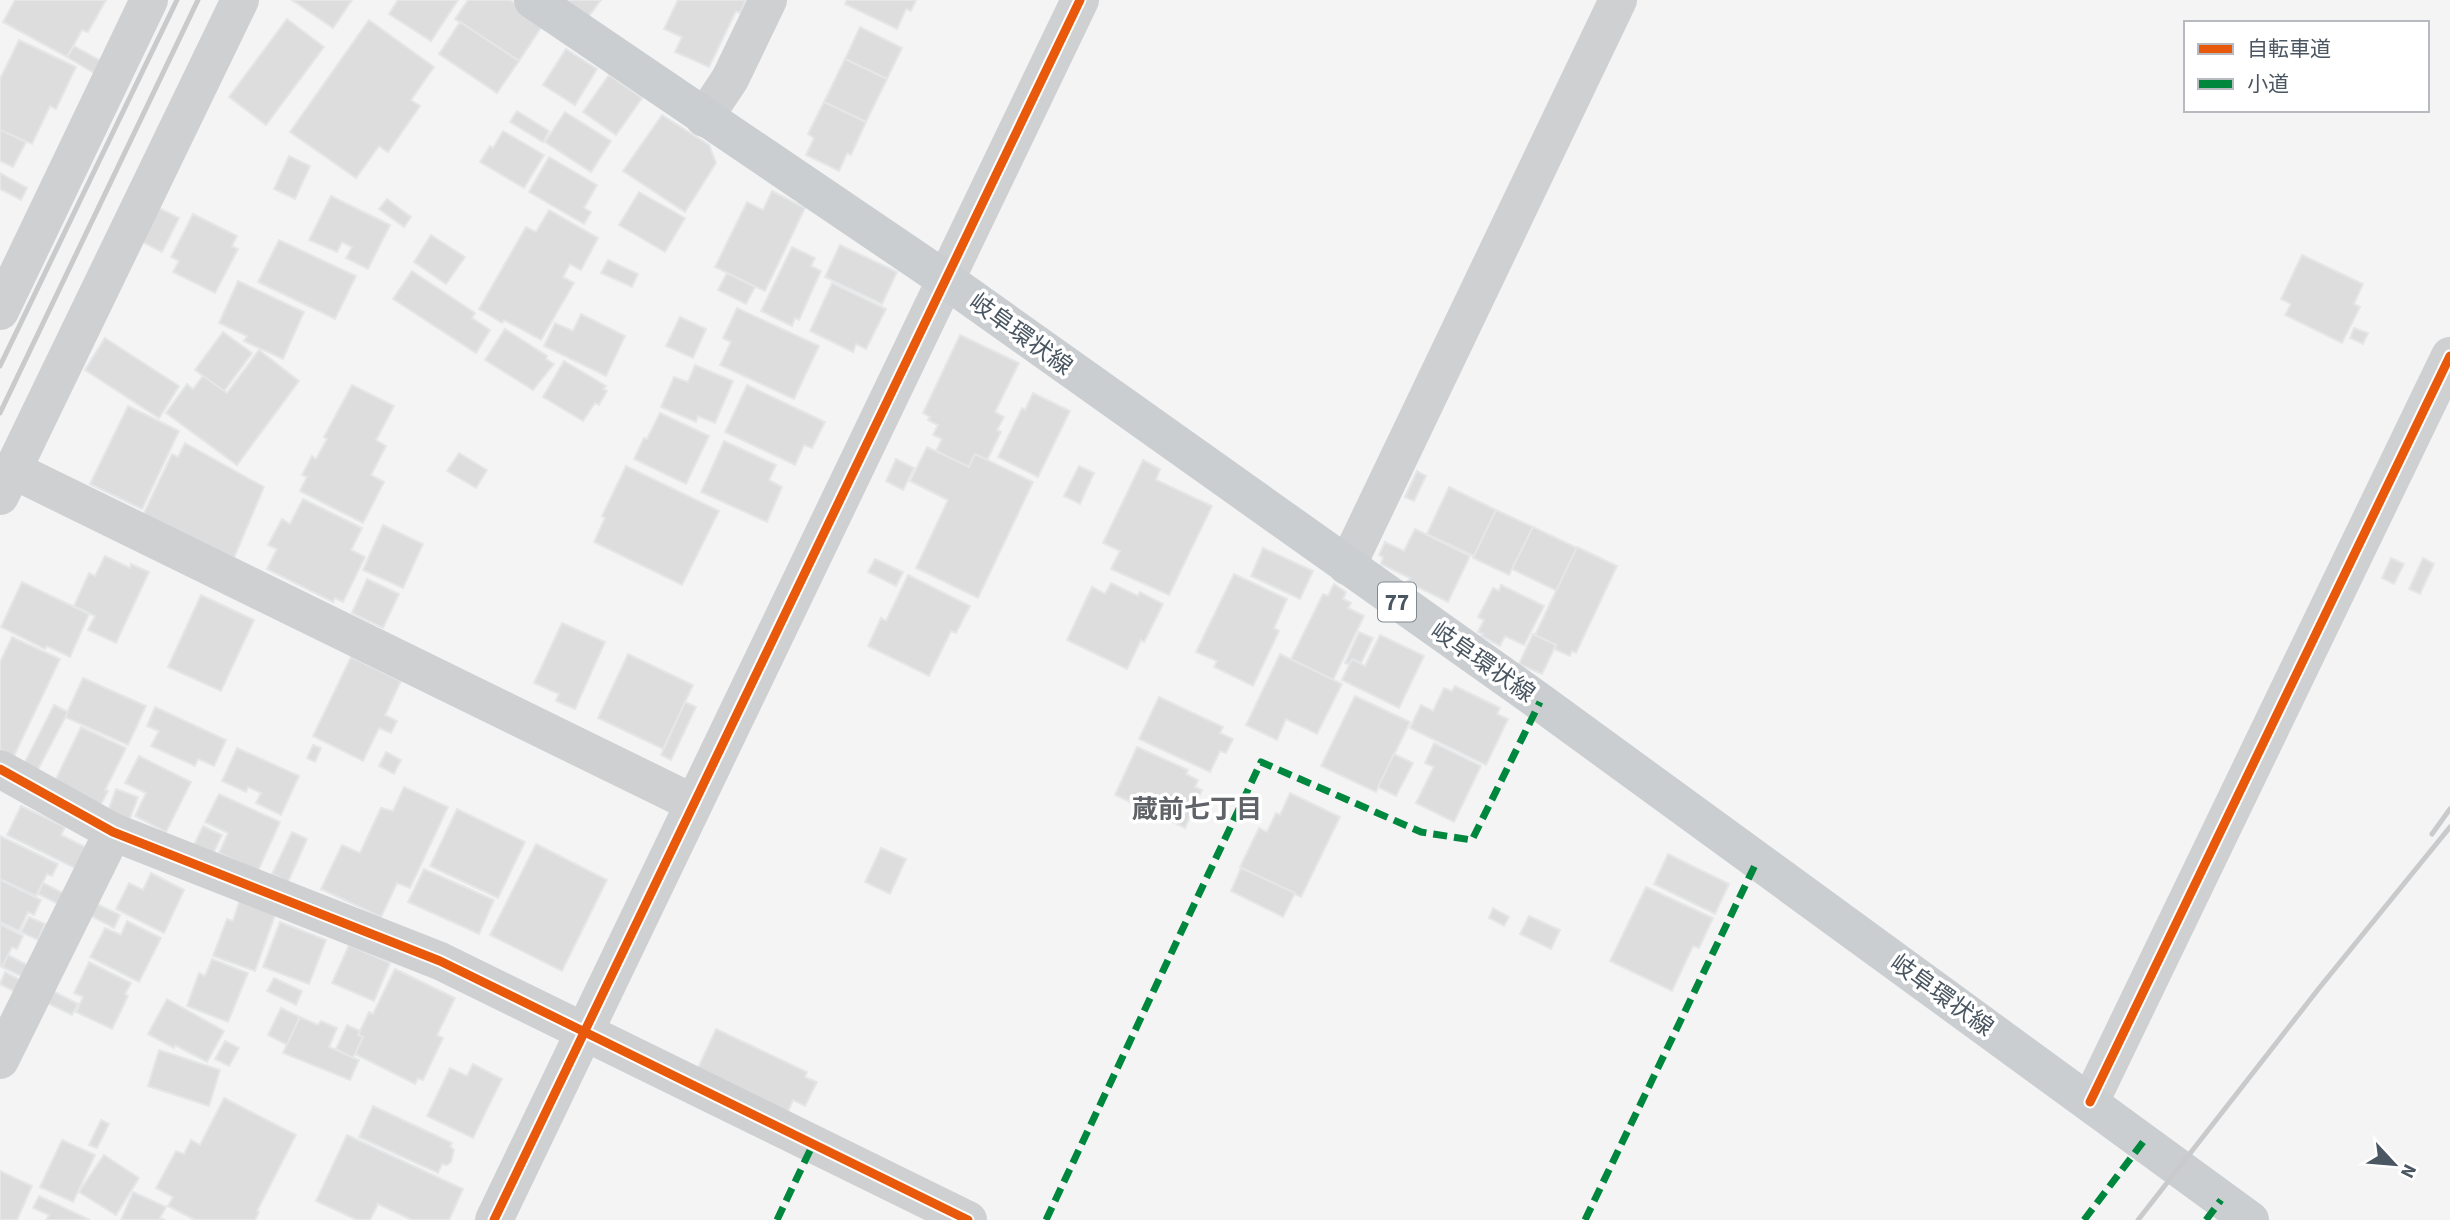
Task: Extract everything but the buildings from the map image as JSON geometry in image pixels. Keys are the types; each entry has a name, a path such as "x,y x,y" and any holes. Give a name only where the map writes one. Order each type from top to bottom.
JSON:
{"main road":[{"name":"岐阜環状線","path":"533,0 946,280 1540,702 2250,1220"}],"street":[{"path":"0,311 149,0"},
{"path":"240,0 6,483 693,803"},
{"path":"704,118 730,79 768,0"},
{"path":"494,1220 1080,0"},
{"path":"1347,566 1618,0"},
{"path":"2090,1102 2450,356"},
{"path":"0,769 114,832 440,961 968,1220"},
{"path":"0,1060 114,832"}],"railway":[{"path":"0,366 177,0"},
{"path":"0,413 198,0"},
{"path":"2432,834 2450,809"},
{"path":"2138,1220 2320,987 2450,827"}],"marked path":[{"path":"1046,1220 1261,762 1421,832 1472,840 1540,702"},
{"path":"1585,1220 1757,861"},
{"path":"2084,1220 2143,1142"},
{"path":"777,1220 813,1144"},
{"path":"2206,1220 2221,1200"}],"cycle path":[{"path":"494,1220 1080,0"},
{"path":"2090,1102 2450,356"},
{"path":"0,769 113,832 440,961 968,1220"}],"district":[{"name":"蔵前七丁目","path":"1197,809"}]}
